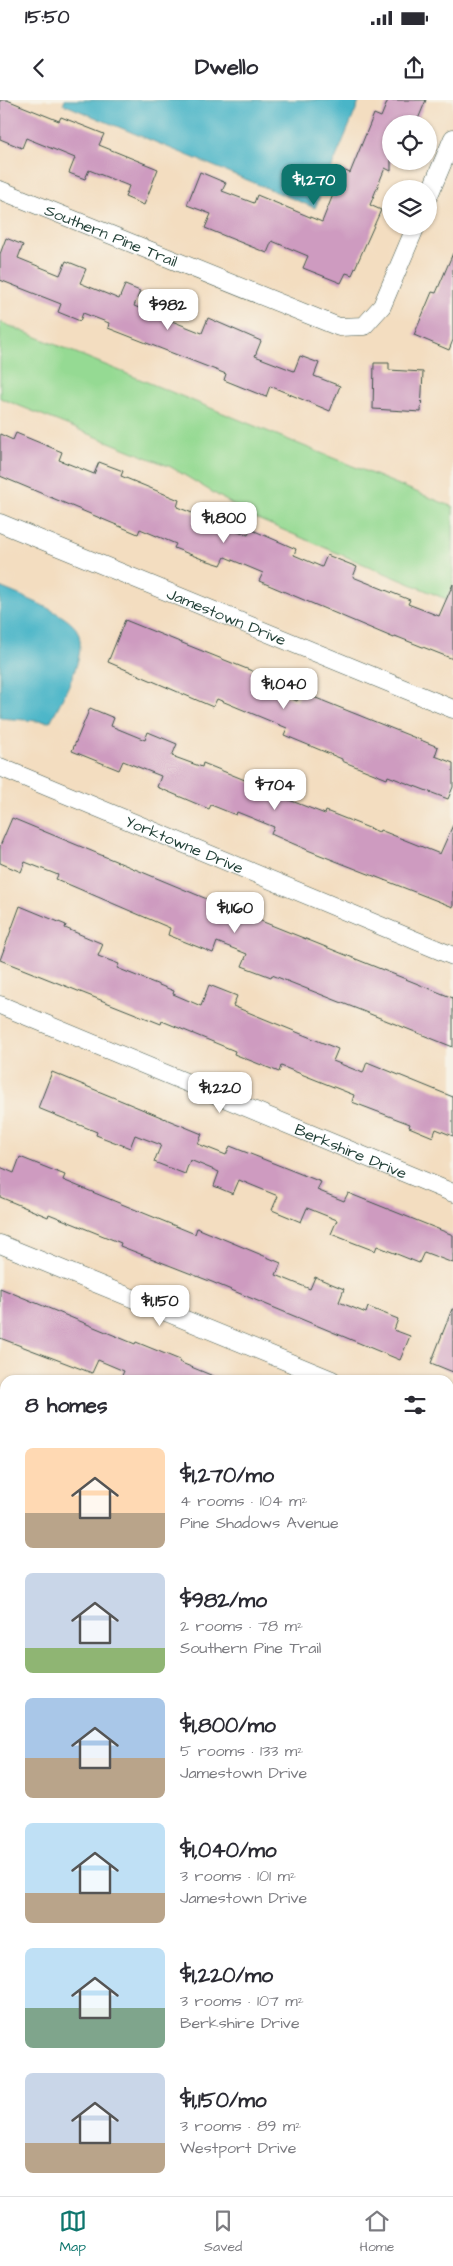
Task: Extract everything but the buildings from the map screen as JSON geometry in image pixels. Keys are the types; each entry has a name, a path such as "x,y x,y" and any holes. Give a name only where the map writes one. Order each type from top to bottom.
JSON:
{"street":[{"path":"435,180 453,138"},
{"name":"Southern Pine Trail","path":"0,190 338,327 364,326 382,306 412,235"},
{"name":"Jamestown Drive","path":"0,523 453,709"},
{"name":"Yorktowne Drive","path":"0,767 453,956"},
{"name":"Berkshire Drive","path":"0,1005 453,1193"},
{"path":"0,1244 320,1375"}],"green space":[{"path":"0,322 453,507 453,602 255,518 171,467 0,398"}],"water":[{"path":"65,100 360,100 315,208 63,104"},
{"path":"0,587 55,612 65,618 78,632 80,642 79,653 72,678 50,722 0,718"}]}
